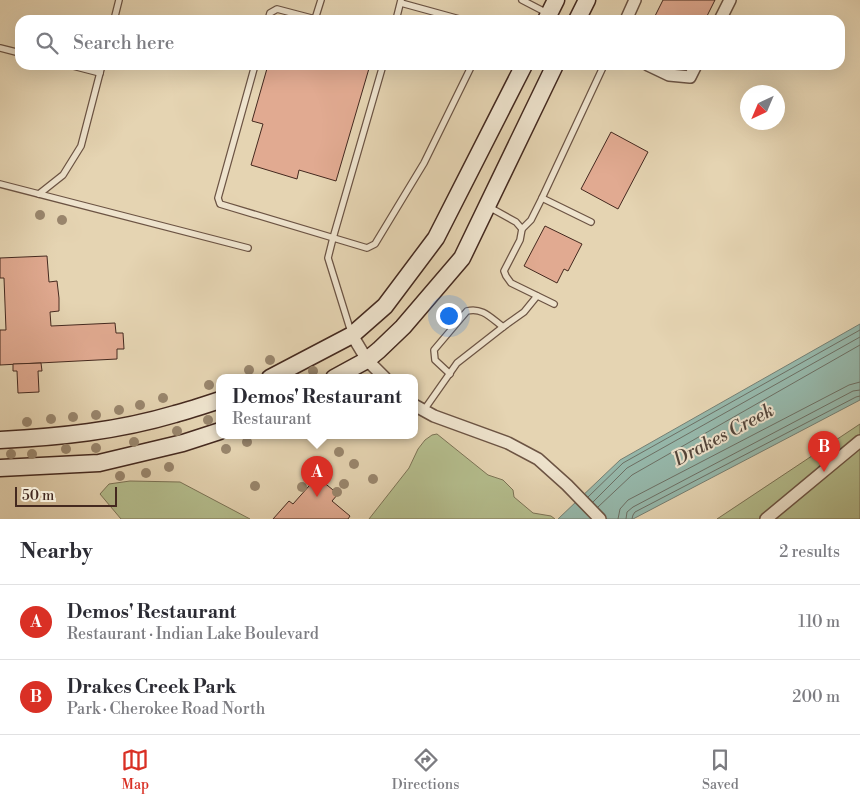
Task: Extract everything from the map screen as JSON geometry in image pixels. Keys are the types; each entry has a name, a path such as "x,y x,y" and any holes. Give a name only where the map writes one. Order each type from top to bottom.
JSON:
{"main road":[{"path":"580,15 587,0"},
{"path":"278,374 352,335 385,306 436,238 521,70"},
{"path":"341,374 367,360 403,327 462,258 554,70"},
{"path":"0,440 79,434 175,415 216,401"},
{"path":"0,468 99,463 183,443 216,432"}],"street":[{"path":"628,15 635,0"},
{"path":"722,15 730,0"},
{"path":"658,70 669,76 690,77 694,70"},
{"path":"352,335 367,360 381,374"},
{"path":"419,407 434,416 508,443 538,460 568,485 600,519"},
{"path":"766,519 860,440"}],"lane":[{"path":"115,15 119,0"},
{"path":"318,15 321,0"},
{"path":"522,0 553,14"},
{"path":"397,15 401,1 447,15"},
{"path":"269,15 277,8 300,15"},
{"path":"0,48 15,52"},
{"path":"88,70 100,73"},
{"path":"39,194 63,175 81,146 101,70"},
{"path":"254,70 218,198 220,204 367,248 375,244 424,163 470,70"},
{"path":"352,335 328,258 382,70"},
{"path":"554,304 511,282 504,271 520,240 522,229 531,220 542,198 602,70"},
{"path":"0,184 248,248"},
{"path":"542,198 591,222"},
{"path":"487,206 516,222 522,229"},
{"path":"419,407 458,363 524,312 537,296"},
{"path":"450,374 435,360 434,350 467,311 474,309 481,311 503,327"}],"green space":[{"path":"860,424 860,519 717,519"},
{"path":"437,434 488,475 503,480 513,490 514,497 533,513 551,516 555,519 369,519 409,468 418,449 425,440"},
{"path":"130,481 180,482 250,519 121,519 100,494 109,484"}],"water":[{"name":"Drakes Creek","path":"860,324 860,400 633,519 558,519 620,460"}],"building":[{"path":"663,0 715,0 708,15 656,15"},
{"path":"267,70 369,70 336,181 299,170 297,179 251,165 263,124 252,121"},
{"path":"611,132 648,152 618,209 581,189"},
{"path":"545,226 582,244 568,271 564,269 557,283 524,266"},
{"path":"47,256 49,282 57,281 59,298 59,311 50,312 51,326 115,323 116,333 123,333 124,349 117,349 117,359 0,365 0,330 6,330 4,278 0,278 0,258"},
{"path":"41,363 42,371 38,371 39,392 18,393 17,371 13,371 13,364"},
{"path":"317,477 338,494 332,501 350,516 348,519 273,519 289,501 293,504"}],"place":[{"name":"Drakes Creek Park","path":"824,472"},
{"name":"Demos' Restaurant","path":"317,497"}]}
